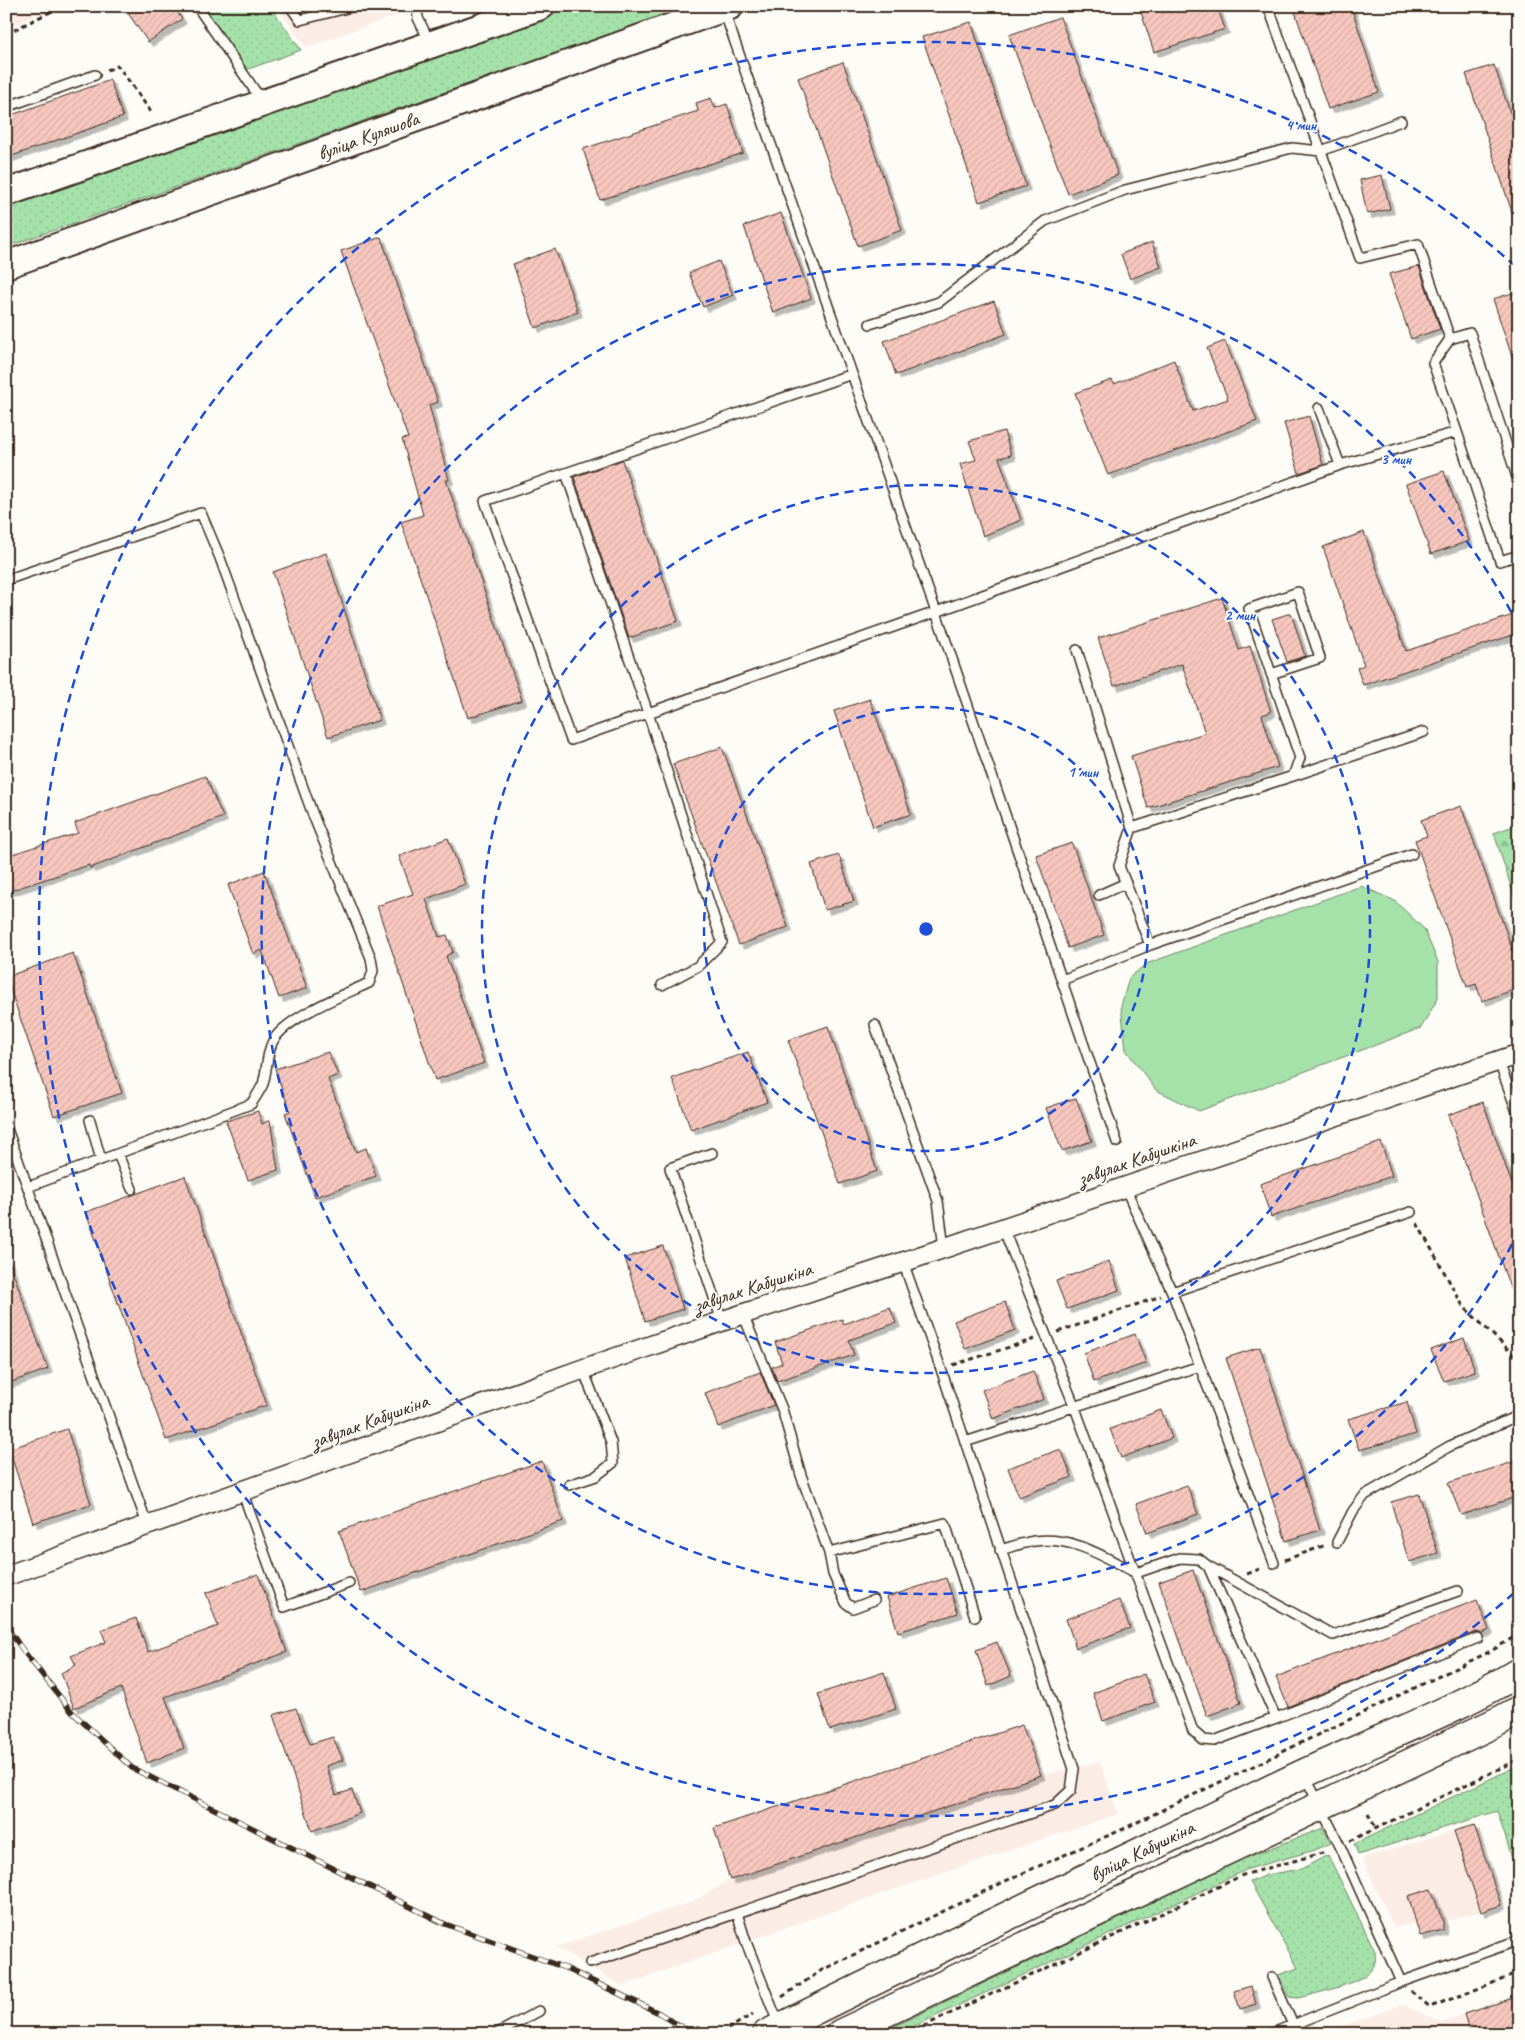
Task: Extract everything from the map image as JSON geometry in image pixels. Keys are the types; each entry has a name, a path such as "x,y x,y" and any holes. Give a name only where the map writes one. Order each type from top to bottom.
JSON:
{"main road":[{"path":"6,193 541,6"},
{"name":"вуліца Куляшова","path":"6,265 725,7"},
{"name":"вуліца Кабушкіна","path":"772,2022 906,1964 1304,1774 1488,1691 1519,1672"},
{"name":"вуліца Кабушкіна","path":"840,2034 1519,1710"}],"street":[{"name":"завулак Кабушкіна","path":"6,1576 242,1490 722,1321 903,1262 1519,1054"}],"lane":[{"path":"197,6 264,104"},
{"path":"290,6 300,20 355,6"},
{"path":"417,6 418,18 431,45"},
{"path":"1268,6 1360,258 1418,244 1450,339"},
{"path":"725,7 936,612 1117,1142"},
{"path":"6,107 95,75"},
{"path":"870,324 939,302 1045,221 1116,193 1292,148 1321,151 1401,121"},
{"path":"1519,483 1470,333 1450,339 1433,363 1500,561 1519,555"},
{"path":"852,374 485,501 571,740 936,612 1340,465 1457,432"},
{"path":"1319,408 1340,465"},
{"path":"566,473 648,713 722,942 698,966 662,985"},
{"path":"6,580 201,513 223,567 313,815 371,958 373,971 369,983 307,1012 273,1040 266,1058 262,1085 251,1104 28,1188"},
{"path":"1271,674 1320,658 1298,592 1249,609 1271,674 1300,758 1294,776"},
{"path":"1077,650 1132,828 1119,866 1150,945"},
{"path":"1132,828 1424,732"},
{"path":"1062,980 1150,945 1412,854"},
{"path":"1099,894 1126,883"},
{"path":"875,1025 938,1201 944,1248"},
{"path":"1499,1062 1519,1117"},
{"path":"90,1120 101,1160"},
{"path":"6,1126 147,1524"},
{"path":"712,1153 670,1168 722,1321"},
{"path":"118,1154 132,1189"},
{"path":"1125,1187 1172,1292 1274,1564"},
{"path":"1172,1292 1411,1212"},
{"path":"1003,1228 1074,1405 1193,1731 1203,1740 1214,1741 1478,1638"},
{"path":"590,1963 1055,1805 1071,1790 1074,1769 903,1262"},
{"path":"743,1314 782,1409 801,1476 829,1553 833,1574 846,1603 853,1608 874,1600"},
{"path":"965,1442 1074,1405 1200,1366"},
{"path":"569,1485 596,1476 613,1463 611,1442 583,1369"},
{"path":"1336,1542 1353,1511 1365,1495 1450,1446 1519,1415"},
{"path":"242,1490 284,1607 349,1583"},
{"path":"829,1553 945,1523 975,1617"},
{"path":"1000,1550 1034,1541 1063,1542 1087,1547 1136,1573 1180,1558 1199,1559 1208,1566 1333,1634 1458,1591"},
{"path":"1208,1566 1276,1718"},
{"path":"1304,1774 1340,1846 1401,1982"},
{"path":"737,1913 772,2022"},
{"path":"1270,2034 1401,1982 1519,1940"},
{"path":"1272,1977 1293,2025"},
{"path":"496,2034 539,2011"}],"path":[{"path":"6,34 62,6"},
{"path":"95,75 118,66 151,112"},
{"path":"1411,1212 1463,1306 1519,1360"},
{"path":"720,2034 772,2022 822,1970 1014,1877 1121,1830 1491,1652 1519,1634"},
{"path":"1350,1842 1519,1759"},
{"path":"1368,1813 1376,1829"},
{"path":"907,2034 1243,1875 1326,1852"},
{"path":"1401,1982 1430,2007 1519,1973"}],"shaded area":[{"path":"6,6 53,6 6,29"},
{"path":"276,6 423,6 306,47"},
{"path":"1100,1762 1118,1814 884,1893 622,1986 556,1947 692,1902 730,1880 1041,1775"},
{"path":"1474,1825 1501,1905 1443,1922 1443,1930 1420,1936 1416,1922 1394,1928 1362,1858"},
{"path":"1403,2005 1442,2023 1464,2014 1468,2034 1319,2034"}],"green space":[{"path":"203,6 270,6 301,50 246,70"},
{"path":"562,6 689,6 6,247 6,204"},
{"path":"1519,824 1519,912 1494,833"},
{"path":"1361,886 1395,901 1424,929 1438,962 1438,998 1421,1028 1199,1111 1156,1090 1126,1050 1121,1006 1129,978 1146,964"},
{"path":"1519,1765 1519,1880 1497,1811 1358,1855 1354,1844"},
{"path":"1323,1828 1331,1843 1315,1850 1248,1869 898,2034 878,2034 1243,1859"},
{"path":"1328,1855 1375,1951 1375,1963 1371,1970 1353,1982 1298,1998 1289,1997 1278,1975 1298,1968 1250,1882 1266,1875 1301,1869"}],"building":[{"path":"123,6 173,6 182,19 148,42"},
{"path":"1139,6 1217,6 1225,29 1154,52"},
{"path":"1293,6 1351,6 1379,92 1328,109"},
{"path":"1060,17 1118,175 1068,194 1009,35"},
{"path":"971,22 1026,186 979,202 922,37"},
{"path":"843,62 902,230 858,246 798,78"},
{"path":"1494,65 1519,139 1519,223 1516,224 1466,74"},
{"path":"110,80 123,117 6,158 6,117"},
{"path":"711,98 715,108 727,104 743,153 600,200 583,149 698,111 696,103"},
{"path":"1382,175 1390,209 1367,214 1360,180"},
{"path":"781,213 811,298 773,313 744,226"},
{"path":"381,237 438,402 429,405 449,480 446,480 522,700 468,718 401,522 423,515 402,439 408,438 341,251"},
{"path":"1152,242 1161,267 1130,279 1121,254"},
{"path":"555,249 578,312 535,328 513,264"},
{"path":"719,261 733,295 703,307 689,273"},
{"path":"1419,266 1440,329 1411,339 1389,274"},
{"path":"1519,291 1519,369 1516,369 1493,299"},
{"path":"994,301 1006,334 896,375 884,341"},
{"path":"1225,341 1257,421 1108,475 1075,393 1112,380 1114,384 1174,360 1193,411 1228,399 1207,348"},
{"path":"1309,416 1323,465 1299,473 1284,423"},
{"path":"1004,431 1011,455 999,458 1021,520 983,536 960,464 976,460 969,441"},
{"path":"622,460 678,621 629,638 574,477"},
{"path":"1444,471 1469,541 1431,554 1406,484"},
{"path":"1364,532 1406,651 1519,613 1519,633 1363,685 1357,668 1364,665 1323,547"},
{"path":"326,553 380,720 328,737 273,572"},
{"path":"1222,598 1239,650 1250,646 1271,712 1262,715 1278,767 1148,808 1131,756 1205,733 1182,664 1114,686 1098,638"},
{"path":"1291,613 1305,656 1287,662 1272,619"},
{"path":"870,699 911,814 873,827 834,711"},
{"path":"722,747 788,927 739,945 673,764"},
{"path":"205,776 223,817 90,868 89,865 6,892 6,856 78,833 75,823"},
{"path":"1461,806 1519,968 1519,988 1482,1001 1476,984 1467,987 1415,840 1427,836 1421,820"},
{"path":"448,838 465,884 426,899 439,937 447,935 453,952 446,956 484,1063 435,1080 377,906 413,894 399,856"},
{"path":"1072,843 1104,935 1068,948 1036,855"},
{"path":"839,855 854,901 825,910 811,864"},
{"path":"264,871 307,988 279,998 262,950 253,954 228,885"},
{"path":"73,953 122,1093 54,1116 6,977"},
{"path":"828,1026 877,1171 840,1184 788,1040"},
{"path":"328,1052 338,1075 328,1079 356,1152 366,1148 376,1176 315,1197 285,1113 290,1111 275,1069"},
{"path":"748,1052 767,1102 691,1130 672,1078"},
{"path":"1076,1098 1092,1141 1062,1151 1046,1108"},
{"path":"1483,1102 1519,1204 1519,1306 1517,1307 1448,1115"},
{"path":"258,1111 262,1124 270,1120 278,1170 248,1180 226,1121"},
{"path":"1381,1142 1392,1176 1271,1217 1260,1184"},
{"path":"185,1176 267,1405 166,1440 86,1212"},
{"path":"663,1246 683,1309 645,1321 625,1258"},
{"path":"6,1259 8,1259 48,1369 6,1384"},
{"path":"1109,1261 1119,1290 1067,1309 1056,1281"},
{"path":"1005,1302 1015,1330 965,1349 954,1321"},
{"path":"890,1307 896,1323 849,1340 854,1355 777,1381 772,1367 782,1363 775,1342 842,1319 844,1324"},
{"path":"1135,1334 1146,1363 1094,1382 1084,1353"},
{"path":"1464,1338 1475,1371 1444,1381 1431,1350"},
{"path":"1260,1347 1320,1530 1286,1541 1226,1358"},
{"path":"1033,1371 1044,1399 993,1419 982,1390"},
{"path":"760,1372 774,1405 718,1427 705,1393"},
{"path":"1407,1402 1416,1434 1359,1450 1348,1419"},
{"path":"1161,1410 1172,1438 1121,1458 1110,1429"},
{"path":"67,1429 91,1504 33,1523 9,1449"},
{"path":"1061,1449 1072,1477 1019,1497 1008,1468"},
{"path":"1519,1460 1519,1496 1461,1515 1448,1483"},
{"path":"542,1461 563,1521 361,1592 339,1531"},
{"path":"1187,1485 1198,1514 1147,1533 1136,1504"},
{"path":"1419,1494 1438,1553 1409,1562 1391,1502"},
{"path":"1193,1570 1241,1703 1207,1716 1159,1582"},
{"path":"258,1574 287,1652 165,1697 184,1748 147,1763 121,1688 74,1708 61,1673 76,1665 71,1656 106,1642 101,1630 136,1618 148,1652 218,1626 206,1593"},
{"path":"946,1578 958,1613 898,1632 887,1597"},
{"path":"1119,1600 1130,1628 1076,1648 1066,1619"},
{"path":"1477,1600 1489,1630 1482,1633 1476,1632 1288,1707 1276,1677"},
{"path":"997,1642 1011,1676 988,1686 976,1650"},
{"path":"884,1672 896,1709 830,1730 818,1694"},
{"path":"1144,1674 1155,1702 1103,1721 1093,1693"},
{"path":"296,1708 310,1744 333,1737 343,1760 326,1766 336,1795 352,1790 360,1813 312,1831 273,1715"},
{"path":"1022,1725 1041,1775 730,1880 714,1828"},
{"path":"1474,1825 1501,1905 1481,1912 1454,1831"},
{"path":"1431,1889 1443,1922 1443,1930 1420,1936 1408,1896"},
{"path":"1251,1986 1256,2004 1240,2009 1234,1991"},
{"path":"1519,1996 1519,2031 1510,2034 1470,2034 1464,2014"}],"railway":[{"path":"6,1626 72,1712 132,1768 445,1924 565,1968 659,2013 693,2034"}]}
